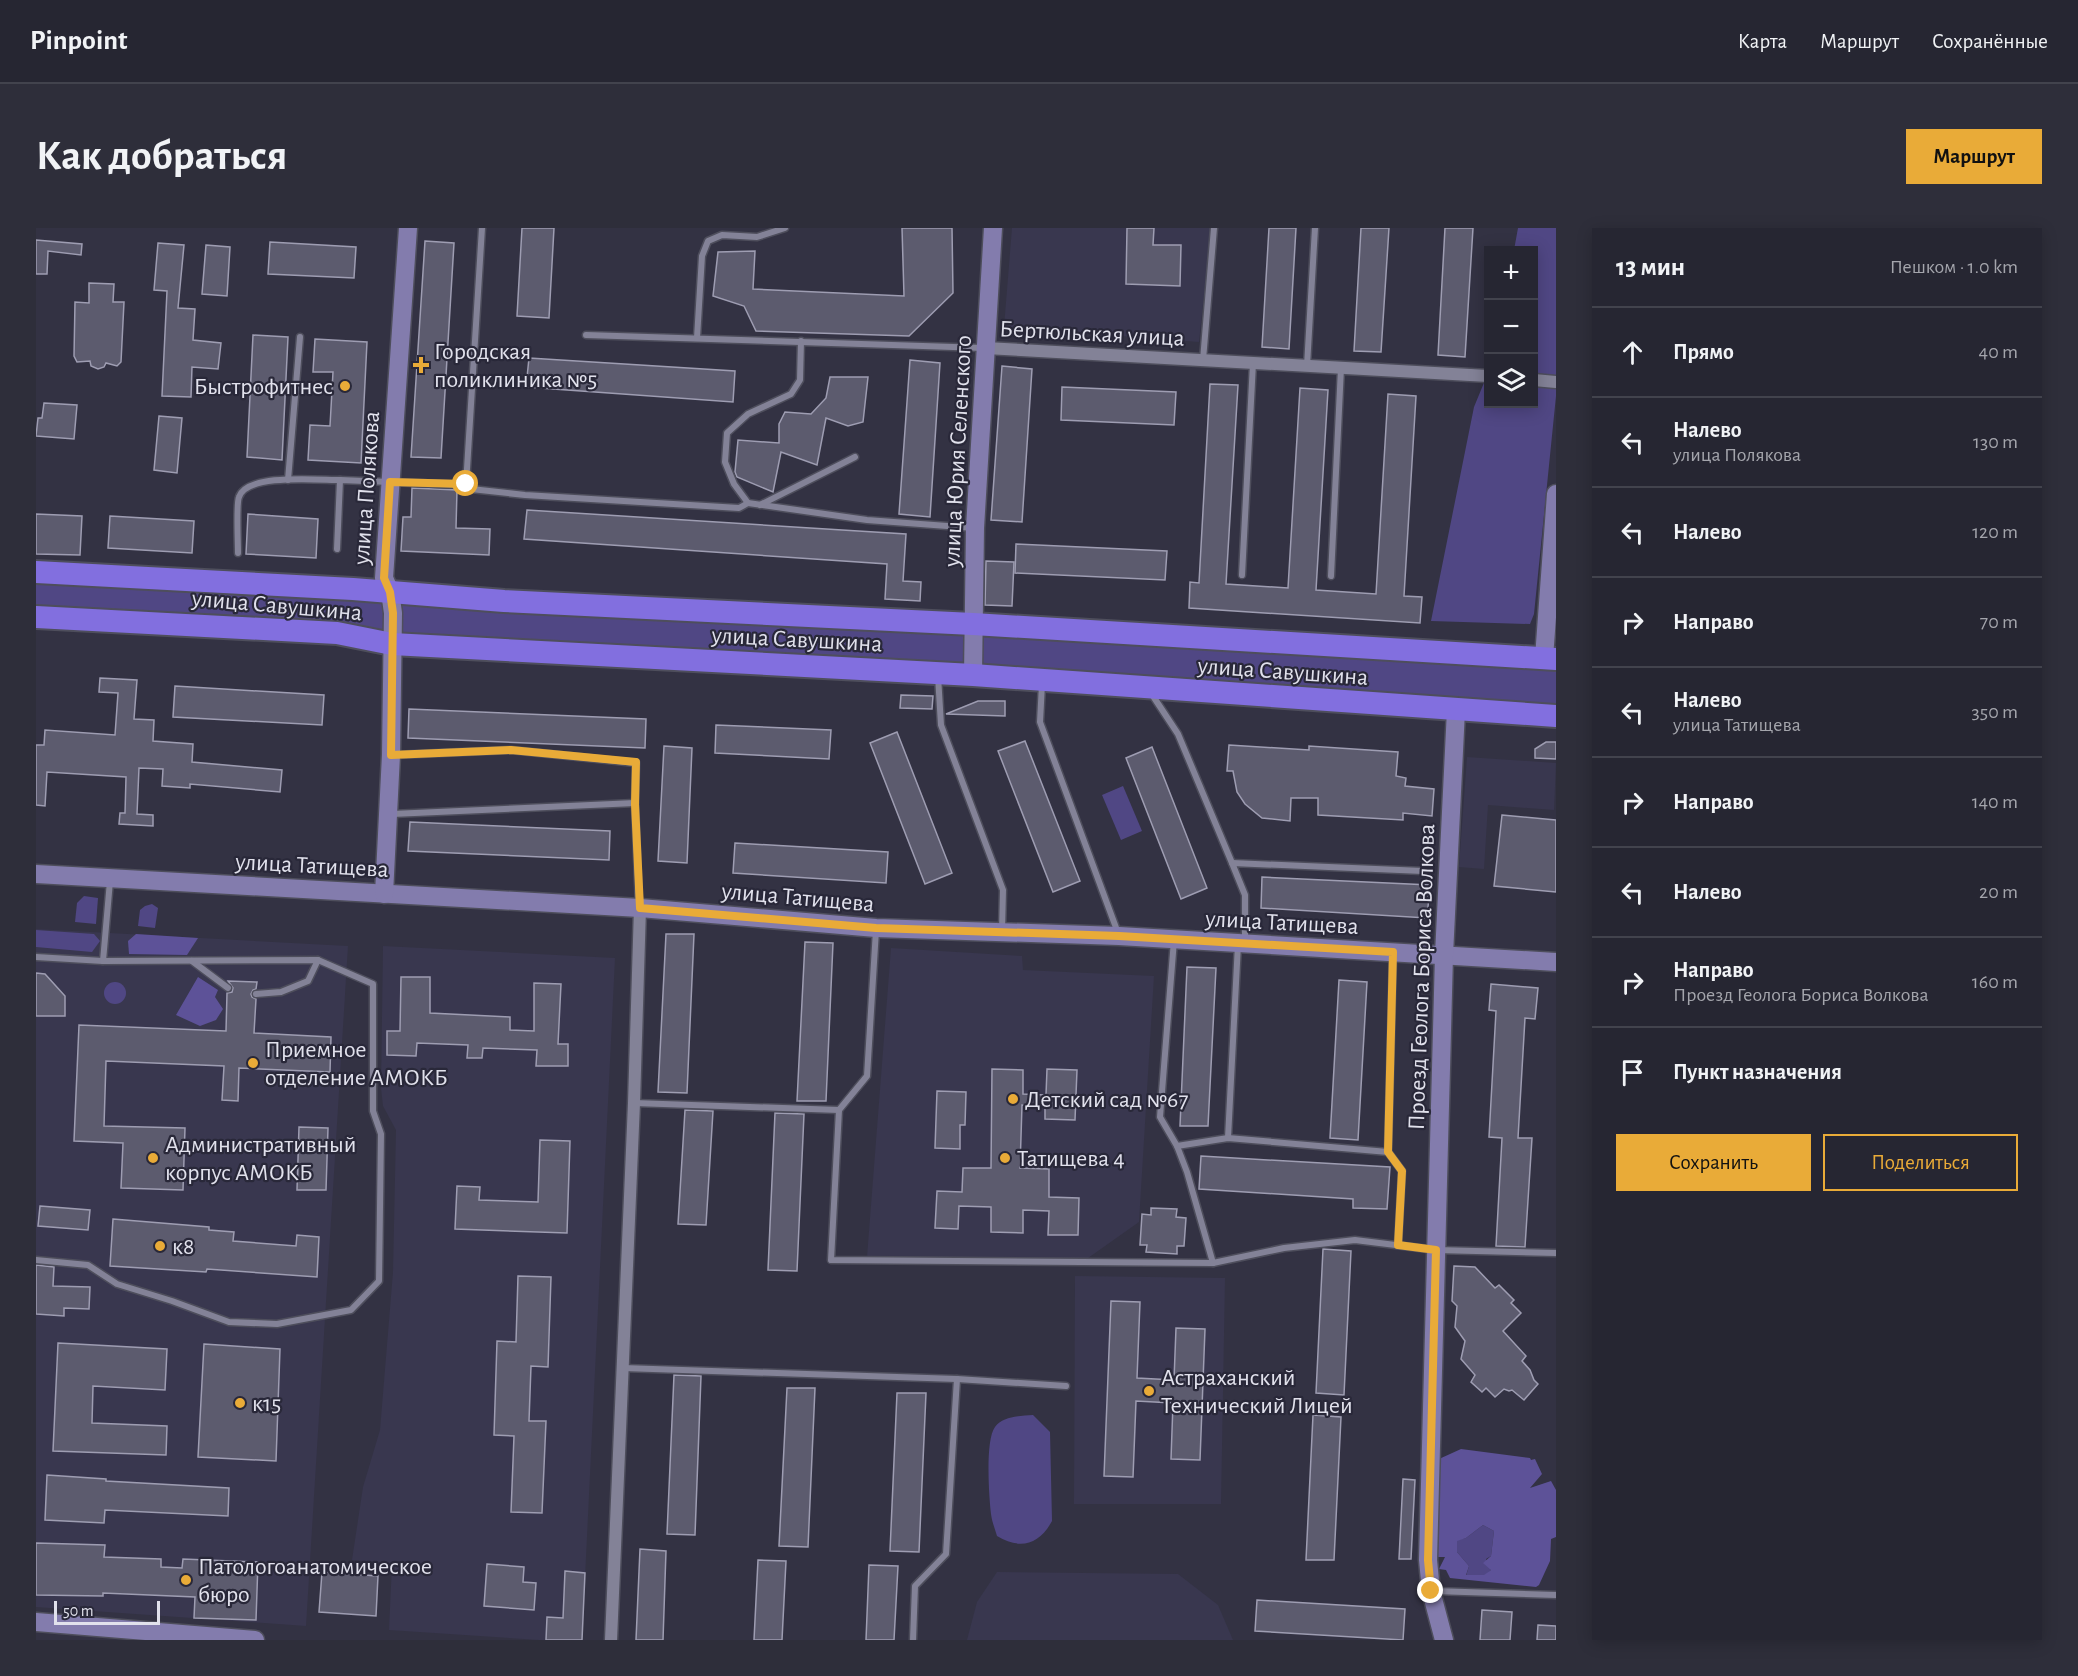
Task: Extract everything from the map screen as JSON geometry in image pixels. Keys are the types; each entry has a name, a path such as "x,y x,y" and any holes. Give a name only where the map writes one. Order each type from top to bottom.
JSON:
{"highway":[{"name":"улица Савушкина","path":"36,572 390,592 504,601 973,624 1550,658"},
{"name":"улица Савушкина","path":"36,617 337,633 392,644 973,675 1042,682 1556,716"}],"street":[{"name":"улица Полякова","path":"384,894 391,755 393,613 390,592 384,578 408,228"},
{"name":"улица Юрия Селенского","path":"973,675 975,528 993,228"},
{"name":"Бертюльская улица","path":"986,348 1484,376"},
{"path":"1538,380 1556,382"},
{"path":"1550,658 1556,494"},
{"name":"Проезд Геолога Бориса Волкова","path":"1444,1640 1431,1591 1429,1548 1444,955 1456,710"},
{"name":"улица Татищева","path":"36,873 640,908 876,928 1119,936 1556,962"},
{"path":"611,1640 640,908"},
{"path":"36,1622 193,1637 255,1640"}],"lane":[{"path":"466,484 482,228"},
{"path":"698,338 702,256 708,241 722,235 757,237 785,228"},
{"path":"1203,360 1214,228"},
{"path":"1307,366 1315,228"},
{"name":"Бертюльская улица","path":"586,335 986,348"},
{"path":"288,480 300,337"},
{"path":"748,503 734,484 725,462 727,433 748,414 791,394 800,380 801,341"},
{"path":"1242,575 1253,363"},
{"path":"1330,576 1341,368"},
{"path":"759,505 855,457"},
{"path":"238,553 239,497 249,485 288,480 466,484 471,489 525,495 739,508 748,503 867,520 975,528"},
{"path":"337,549 340,480"},
{"path":"938,673 941,725 1003,890 1002,931"},
{"path":"1042,682 1041,722 1119,936"},
{"path":"1149,689 1178,734 1245,896 1228,1138"},
{"path":"391,755 511,750 636,762 635,804 640,908"},
{"path":"388,815 635,804"},
{"path":"1232,862 1423,871"},
{"path":"103,961 110,878"},
{"path":"876,928 867,1076 839,1110 831,1260 1213,1263 1284,1248 1355,1240 1436,1250 1556,1253"},
{"path":"1174,940 1160,1117 1177,1146 1187,1172 1213,1263"},
{"path":"1393,952 1388,1152 1402,1171 1398,1245"},
{"path":"36,957 103,961 318,960 373,984 373,1111 381,1134 380,1281 351,1310 277,1324 229,1322 117,1284 88,1265 36,1260"},
{"path":"256,994 281,993 308,981 318,960"},
{"path":"192,961 228,988"},
{"path":"634,1103 839,1110"},
{"path":"1177,1146 1228,1138 1388,1152"},
{"path":"623,1368 957,1379 1066,1386"},
{"path":"913,1640 915,1586 946,1554 957,1379"},
{"path":"1431,1591 1556,1595"}],"shaded area":[{"path":"1012,228 1211,228 1199,342 1004,327"},
{"path":"1518,228 1556,228 1556,396 1534,614 1530,624 1431,621 1474,407 1484,383 1484,408 1538,408 1538,246 1515,246"},
{"path":"36,572 1556,660 1556,716 36,617"},
{"path":"1467,757 1556,763 1554,810 1488,805 1484,869 1459,867"},
{"path":"1123,786 1142,831 1121,840 1102,795"},
{"path":"84,896 98,898 96,924 75,922 77,903"},
{"path":"152,904 158,908 155,928 138,926 140,910"},
{"path":"36,929 348,946 306,1626 36,1607"},
{"path":"36,930 94,934 100,941 92,952 36,947"},
{"path":"136,934 198,938 187,955 129,954 128,941"},
{"path":"383,946 615,958 582,1640 539,1640 389,1630 392,1564 352,1560 363,1487 380,1430 393,1272 396,1130 383,1106 381,1088"},
{"name":"Детский сад №67","path":"891,948 1022,956 1023,970 1154,976 1139,1222 1081,1263 867,1257"},
{"path":"198,977 218,990 215,997 223,1009 216,1020 200,1026 176,1015"},
{"path":"115,982 123,985 126,993 123,1001 115,1004 107,1001 104,993 107,985"},
{"name":"Астраханский Технический Лицей","path":"1075,1276 1225,1278 1221,1504 1074,1504"},
{"path":"1033,1415 1050,1432 1052,1521 1035,1540 1021,1544 997,1536 992,1520 989,1482 990,1444 998,1423 1013,1417"},
{"path":"1461,1449 1535,1459 1542,1474 1530,1488 1551,1481 1556,1490 1556,1537 1551,1539 1550,1561 1539,1585 1536,1587 1450,1578 1446,1570 1439,1569 1445,1557 1434,1557 1439,1459","holes":["1483,1525 1494,1531 1491,1556 1483,1563 1491,1570 1484,1575 1466,1575 1469,1566 1457,1552 1457,1541 1466,1538"]},
{"path":"1483,1525 1494,1531 1491,1556 1486,1559 1491,1570 1484,1576 1466,1576 1469,1566 1457,1552 1457,1540 1466,1538"},
{"path":"997,1572 1178,1574 1218,1605 1233,1640 967,1640 977,1602"}],"building":[{"path":"522,228 554,228 549,318 517,316"},
{"path":"902,228 952,228 953,293 909,336 756,331 744,306 713,296 718,252 755,251 753,289 904,296"},
{"path":"1127,228 1154,228 1153,245 1181,245 1180,286 1126,284"},
{"path":"1269,228 1296,228 1289,349 1262,347"},
{"path":"1361,228 1389,228 1381,352 1354,351"},
{"path":"1445,228 1473,228 1465,357 1438,355"},
{"path":"36,240 82,244 81,255 48,251 47,274 36,274"},
{"path":"425,241 454,243 441,458 411,457"},
{"path":"270,242 356,247 354,278 268,274"},
{"path":"158,243 184,245 178,308 195,309 193,340 221,343 218,369 192,367 191,397 162,396 167,291 154,290"},
{"path":"206,245 230,247 227,296 202,294"},
{"path":"89,283 114,284 113,302 124,302 121,362 117,366 106,363 104,367 98,369 91,366 90,361 77,362 74,356 75,302 89,303"},
{"path":"253,335 288,337 282,460 247,457"},
{"path":"315,339 367,342 361,463 308,460 310,425 330,426 333,372 313,372"},
{"path":"529,358 735,371 733,402 526,387"},
{"path":"910,360 940,363 930,517 899,514"},
{"path":"1002,366 1032,369 1022,522 991,520"},
{"path":"830,377 868,377 863,422 848,426 826,418 817,465 781,452 773,492 737,477 735,472 738,440 779,443 779,424 785,412 811,414 826,398"},
{"path":"1210,384 1238,385 1226,584 1288,588 1300,388 1328,390 1316,590 1376,594 1388,394 1416,396 1404,596 1422,597 1420,623 1189,608 1190,582 1199,583"},
{"path":"1062,387 1176,392 1174,425 1061,420"},
{"path":"44,403 77,405 74,439 36,436 38,418 42,418"},
{"path":"159,416 182,418 177,473 154,470"},
{"path":"412,488 457,490 456,528 490,529 489,555 401,551 403,517 411,517"},
{"path":"527,510 906,534 903,581 921,582 920,601 885,599 887,564 524,539"},
{"path":"36,514 82,516 80,555 36,554"},
{"path":"248,514 318,519 316,558 246,554"},
{"path":"110,516 194,521 192,553 108,548"},
{"path":"1016,544 1167,551 1165,580 1015,573"},
{"path":"986,561 1014,562 1012,606 985,605"},
{"path":"100,678 137,680 134,719 154,720 153,741 193,744 192,762 282,770 280,792 190,784 190,788 162,786 163,769 139,768 137,814 153,815 153,826 119,824 120,813 125,813 126,777 47,772 45,806 36,805 36,745 44,745 45,730 115,735 118,693 99,692"},
{"path":"175,686 324,695 322,725 173,717"},
{"path":"901,695 933,696 932,709 900,708"},
{"path":"978,701 1005,701 1005,716 946,714"},
{"path":"409,709 646,719 645,748 408,738"},
{"path":"716,725 831,730 829,759 715,753"},
{"path":"897,732 952,873 925,884 870,743"},
{"path":"1025,741 1080,881 1053,892 998,751"},
{"path":"1546,742 1556,742 1556,759 1535,758 1535,749"},
{"path":"1229,745 1309,750 1309,746 1398,752 1396,776 1406,778 1405,786 1434,789 1432,816 1403,813 1403,820 1318,815 1318,798 1291,798 1290,821 1262,818 1245,804 1237,792 1233,771 1227,771"},
{"path":"664,746 692,748 687,863 658,861"},
{"path":"1152,747 1207,888 1181,899 1126,758"},
{"path":"1502,815 1556,820 1556,892 1494,886"},
{"path":"410,822 610,831 609,860 408,851"},
{"path":"735,843 888,852 886,883 733,873"},
{"path":"1262,877 1430,885 1427,918 1261,908"},
{"path":"666,934 694,934 687,1093 658,1092"},
{"path":"805,942 833,943 826,1101 797,1101"},
{"path":"1187,967 1216,968 1208,1126 1180,1126"},
{"path":"36,973 45,974 65,996 65,1016 36,1016"},
{"path":"401,977 430,977 430,1013 510,1017 510,1030 534,1031 534,983 561,984 558,1044 568,1044 568,1066 536,1066 537,1050 483,1048 482,1058 467,1058 468,1045 417,1043 416,1056 387,1055 387,1031 400,1031"},
{"path":"1339,980 1367,982 1358,1140 1330,1138"},
{"name":"Приемное отделение АМОКБ","path":"228,981 257,982 256,989 251,994 256,999 254,1033 331,1037 330,1072 239,1068 238,1101 222,1100 224,1066 106,1061 104,1126 185,1128 183,1190 121,1188 123,1143 74,1141 79,1025 226,1031 227,993 232,992 233,988"},
{"path":"1491,984 1538,988 1535,1019 1525,1018 1518,1138 1532,1138 1525,1247 1496,1246 1502,1138 1489,1137 1496,1011 1489,1010"},
{"name":"Татищева 4","path":"992,1069 1023,1070 1023,1094 1046,1095 1047,1069 1077,1070 1075,1120 1045,1119 1045,1106 1022,1105 1020,1168 1049,1169 1049,1197 1079,1198 1078,1235 1048,1235 1049,1211 1023,1210 1023,1233 991,1232 991,1207 959,1206 958,1229 935,1228 937,1191 962,1192 963,1168 991,1168"},
{"path":"937,1091 966,1092 965,1125 960,1125 960,1149 935,1148"},
{"path":"685,1110 713,1111 706,1225 678,1224"},
{"path":"775,1113 804,1114 797,1271 768,1270"},
{"path":"299,1127 328,1128 326,1190 297,1190"},
{"path":"540,1140 570,1141 567,1233 455,1229 457,1186 480,1187 479,1200 538,1202"},
{"path":"1201,1156 1390,1167 1387,1209 1353,1208 1353,1199 1199,1189"},
{"path":"40,1206 90,1210 88,1230 38,1226"},
{"path":"1151,1208 1177,1209 1176,1217 1186,1218 1184,1246 1177,1246 1177,1254 1146,1252 1147,1245 1140,1245 1142,1214 1151,1215"},
{"path":"113,1219 209,1227 209,1230 234,1232 233,1241 296,1246 297,1235 319,1237 317,1277 207,1269 206,1272 110,1266"},
{"path":"1323,1249 1351,1251 1344,1395 1316,1393"},
{"path":"36,1265 54,1267 53,1286 90,1287 89,1309 64,1308 64,1316 36,1314"},
{"path":"1454,1266 1475,1267 1495,1288 1499,1285 1514,1300 1511,1303 1521,1313 1503,1331 1526,1356 1522,1361 1538,1384 1524,1400 1512,1390 1504,1389 1495,1397 1486,1388 1482,1392 1471,1382 1475,1375 1461,1359 1465,1341 1455,1327 1457,1306 1452,1301"},
{"path":"518,1276 551,1277 548,1367 531,1366 529,1421 546,1421 542,1513 511,1512 514,1436 494,1435 497,1341 516,1342"},
{"path":"1111,1301 1140,1302 1137,1378 1174,1380 1176,1328 1205,1329 1200,1460 1171,1459 1173,1403 1136,1401 1133,1477 1104,1476"},
{"path":"58,1343 167,1349 165,1390 93,1386 92,1423 167,1426 166,1455 53,1451"},
{"name":"к15","path":"204,1344 280,1349 276,1461 198,1457"},
{"path":"674,1375 701,1376 695,1535 667,1534"},
{"path":"787,1388 815,1388 808,1547 779,1546"},
{"path":"897,1393 926,1393 919,1552 890,1551"},
{"path":"1313,1415 1341,1417 1334,1560 1306,1560"},
{"path":"47,1475 229,1488 228,1516 105,1510 104,1523 45,1520"},
{"path":"1403,1479 1415,1480 1411,1559 1399,1559"},
{"name":"Патологоанатомическое бюро","path":"36,1543 105,1545 104,1557 161,1559 161,1567 182,1568 183,1559 258,1562 256,1620 194,1618 195,1597 103,1593 103,1596 36,1595"},
{"path":"640,1549 666,1551 663,1640 636,1640"},
{"path":"758,1560 786,1561 782,1640 754,1640"},
{"path":"487,1564 524,1567 523,1582 536,1583 534,1610 484,1606"},
{"path":"869,1565 898,1566 894,1640 866,1640"},
{"path":"565,1571 585,1573 582,1640 546,1640 547,1617 563,1618"},
{"path":"322,1572 378,1576 376,1616 319,1612"},
{"path":"1257,1600 1405,1609 1403,1640 1255,1631"},
{"path":"1482,1610 1512,1612 1510,1640 1480,1640"},
{"path":"1538,1625 1556,1626 1556,1640 1537,1640"}],"place":[{"name":"Городская поликлиника №5","path":"421,365"},
{"name":"Быстрофитнес","path":"345,386"},
{"name":"Приемное отделение АМОКБ","path":"253,1063"},
{"name":"Детский сад №67","path":"1013,1099"},
{"name":"Административный корпус АМОКБ","path":"153,1158"},
{"name":"Татищева 4","path":"1005,1158"},
{"name":"к8","path":"160,1246"},
{"name":"Астраханский Технический Лицей","path":"1149,1391"},
{"name":"к15","path":"240,1403"},
{"name":"Патологоанатомическое бюро","path":"186,1580"}],"route":[{"path":"466,484 390,482 384,578 390,592 393,613 391,755 511,750 636,762 635,804 640,908 876,928 1119,936 1393,952 1388,1152 1402,1171 1398,1245 1436,1250 1428,1560 1431,1591"}]}
